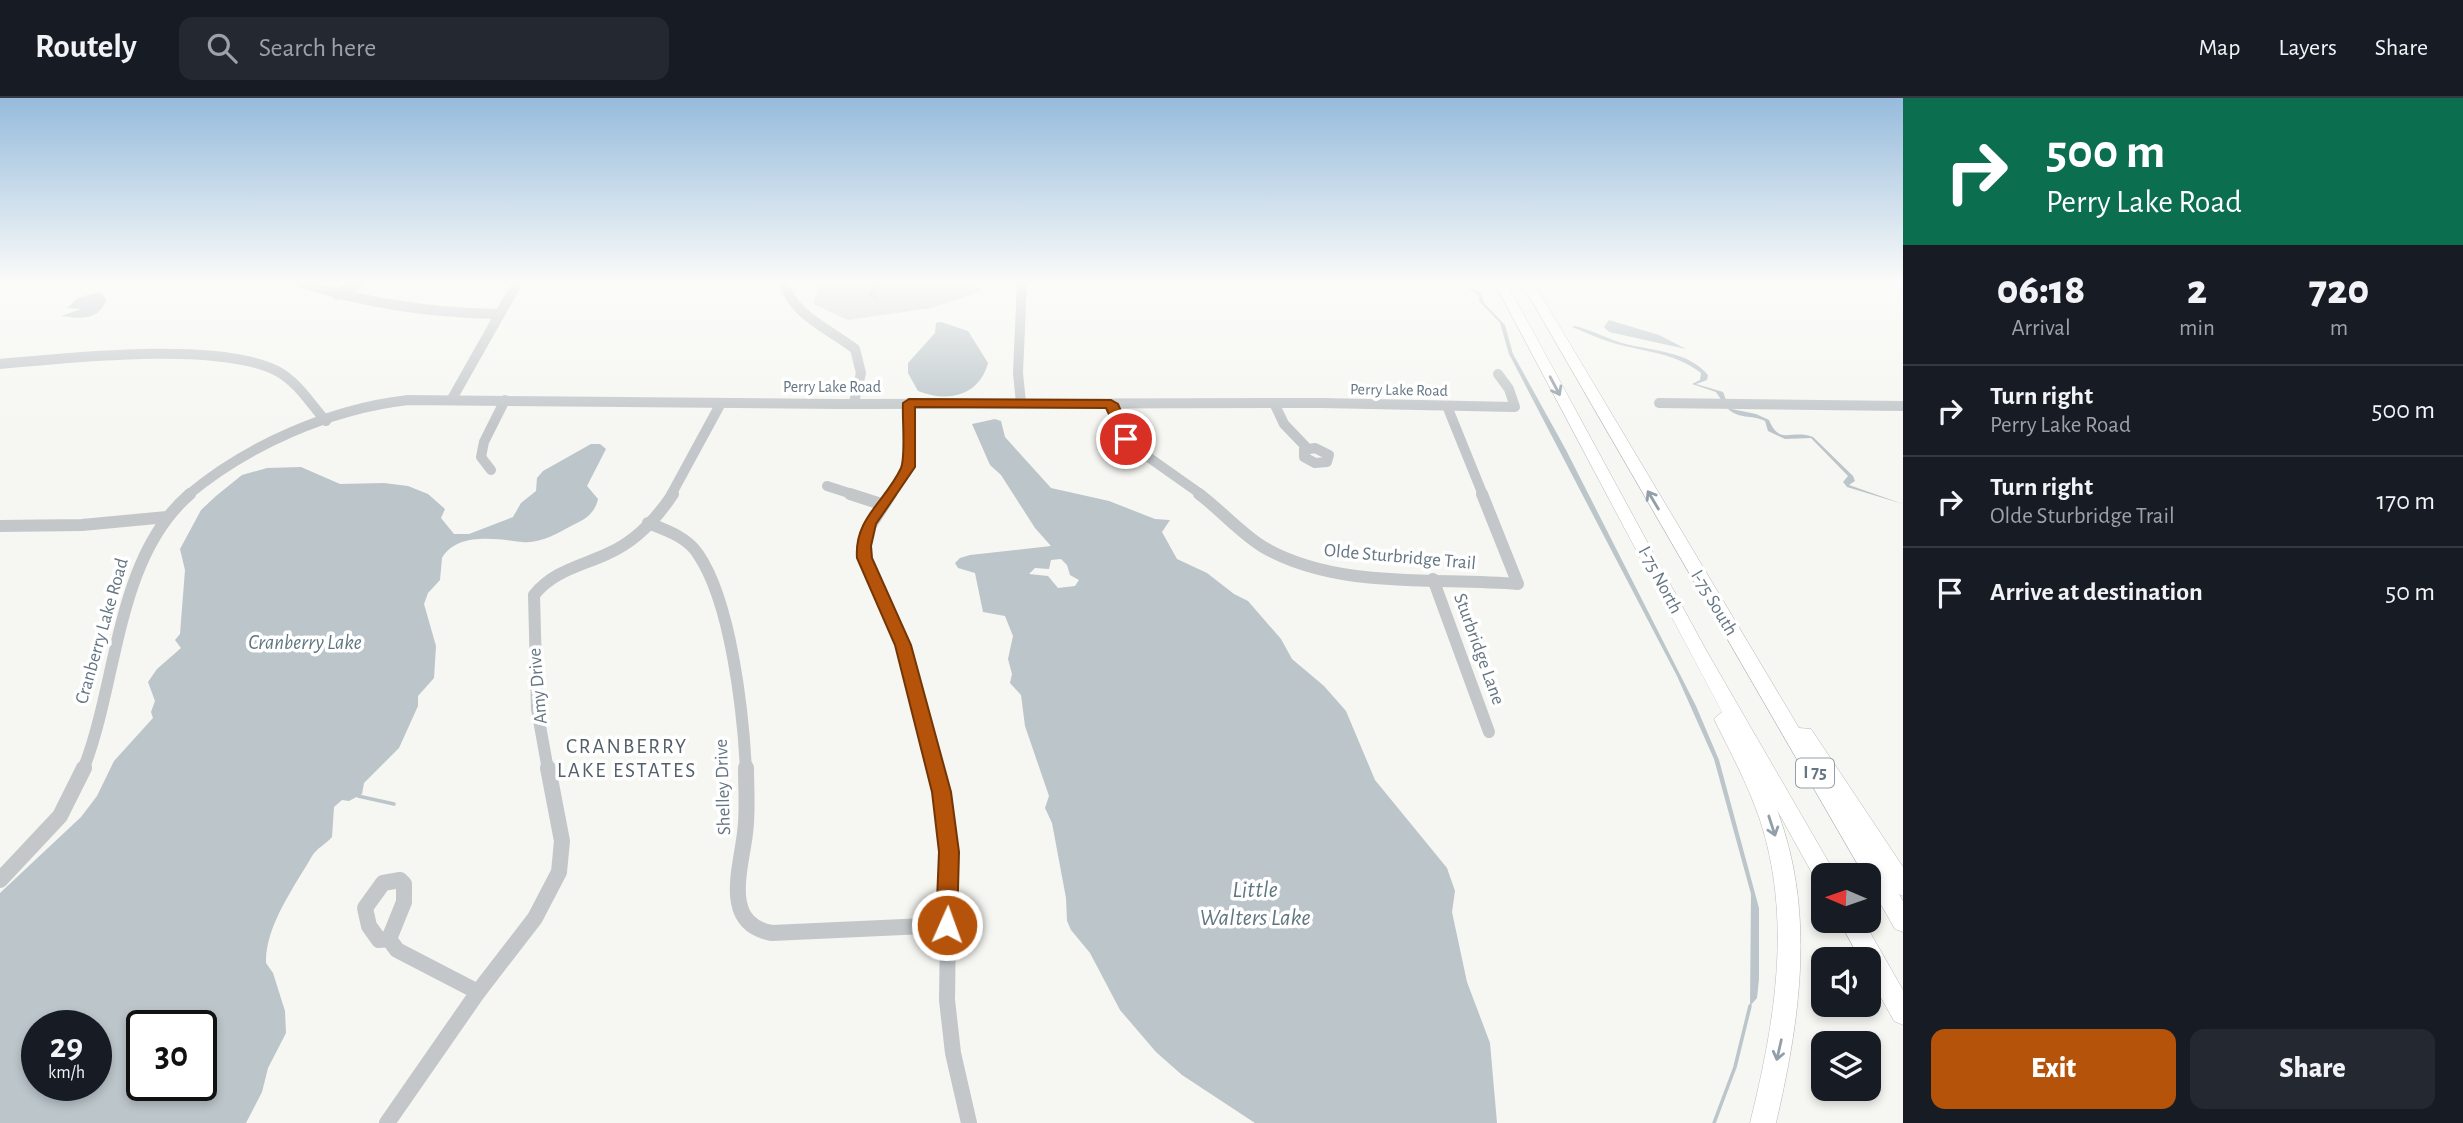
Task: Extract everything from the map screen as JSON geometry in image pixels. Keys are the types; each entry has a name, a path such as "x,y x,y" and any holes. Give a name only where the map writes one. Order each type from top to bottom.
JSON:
{"highway":[{"name":"I-75 North","path":"1526,330 1698,652 1818,863"},
{"name":"I-75 South","path":"1555,330 1903,922"},
{"path":"1728,625 1826,765 1903,886"},
{"path":"1698,652 1696,662 1762,798 1774,832 1787,888 1793,945 1789,1005 1763,1123"},
{"path":"1857,933 1903,1013"}],"street":[{"path":"453,397 491,330"},
{"path":"828,330 855,349 861,373 854,402"},
{"path":"1021,403 1016,375 1023,330"},
{"path":"0,364 111,357 236,359 277,370 326,421"},
{"name":"Perry Lake Road","path":"453,397 721,403 1515,407 1509,389 1497,374"},
{"name":"Cranberry Lake Road","path":"0,880 52,827 75,791 144,554 167,517 187,496 233,464 326,421 383,404 453,397"},
{"path":"491,470 481,457 484,442 505,400"},
{"name":"Amy Drive","path":"394,1120 478,992 535,919 559,872 562,841 537,709 534,595 547,578 622,547 648,523 688,467 721,403"},
{"path":"909,403 911,459 902,478 881,504 865,535 864,558 903,645 942,792 949,852 947,925 950,1026 969,1123"},
{"name":"Olde Sturbridge Trail","path":"1111,404 1122,432 1133,447 1154,466 1202,495 1250,538 1268,549 1319,569 1518,584 1447,406"},
{"path":"1660,404 1903,405"},
{"path":"1275,405 1284,424 1307,448"},
{"path":"827,486 881,504"},
{"path":"0,526 82,525 167,517"},
{"name":"Shelley Drive","path":"648,523 682,538 699,555 713,579 724,619 746,779 747,823 737,901 745,918 760,931 772,933 947,925"},
{"name":"Sturbridge Lane","path":"1433,579 1489,732"},
{"path":"389,939 406,957 478,992"}],"water":[{"path":"935,330 968,331 988,363 984,374 970,390 951,396 929,395 918,391 908,373 908,363"},
{"path":"1502,330 1506,330 1513,354 1566,450 1696,706 1719,760 1759,908 1759,979 1757,998 1750,1006 1751,894 1714,759 1677,676 1509,354"},
{"path":"1579,330 1690,361 1708,375 1707,380 1696,384 1723,392 1726,400 1722,401 1716,392 1692,384 1700,380 1701,373 1691,366"},
{"path":"1607,330 1642,330 1659,335 1686,349"},
{"path":"1727,408 1756,414 1769,420 1773,428 1782,435 1813,437 1853,476 1855,481 1849,485 1903,504 1847,487 1843,482 1848,476 1811,438 1785,439 1768,431 1765,421 1741,416"},
{"name":"Little Walters Lake","path":"995,419 1001,421 1005,437 1051,488 1109,501 1155,519 1170,520 1162,532 1177,559 1207,573 1234,594 1248,601 1281,639 1292,659 1324,686 1346,711 1375,780 1447,868 1455,891 1452,912 1467,982 1490,1043 1497,1123 1255,1123 1182,1075 1156,1052 1120,1010 1090,953 1067,921 1066,898 1052,823 1045,808 1049,796 1025,726 1021,695 1010,683 1012,674 1008,659 1013,636 1005,616 983,612 975,573 958,568 955,563 970,555 1051,546 1035,528 1001,475 990,465 972,424","holes":["1061,559 1067,565 1070,575 1079,580 1075,586 1058,588 1048,576 1029,574 1035,568 1049,569 1051,560"]},
{"name":"Cranberry Lake","path":"591,444 600,444 606,449 587,486 598,499 595,508 586,518 542,540 467,541 457,544 442,558 440,580 428,593 424,604 436,646 434,678 418,696 418,706 399,748 364,783 362,794 349,801 342,800 334,807 332,837 312,856 282,907 270,935 266,963 273,973 285,1011 286,1033 268,1068 262,1092 246,1123 0,1123 0,893 81,817 97,796 114,761 153,718 151,712 155,701 148,682 157,669 181,648 175,640 180,634 185,570 180,549 201,510 242,475 267,468 301,467 340,484 384,483 408,486 428,494 445,509 441,518 454,534 469,534 513,517 521,503 536,491 537,478 543,471"}],"waterway":[{"path":"358,796 394,804"},
{"path":"1714,1123 1735,1067 1750,1006"}],"district":[{"name":"CRANBERRY LAKE ESTATES","path":"627,758"}],"route":[{"path":"947,925 949,852 942,792 903,645 896,625 867,569 863,546 869,524 909,467 909,403 1111,404 1126,439"}]}
